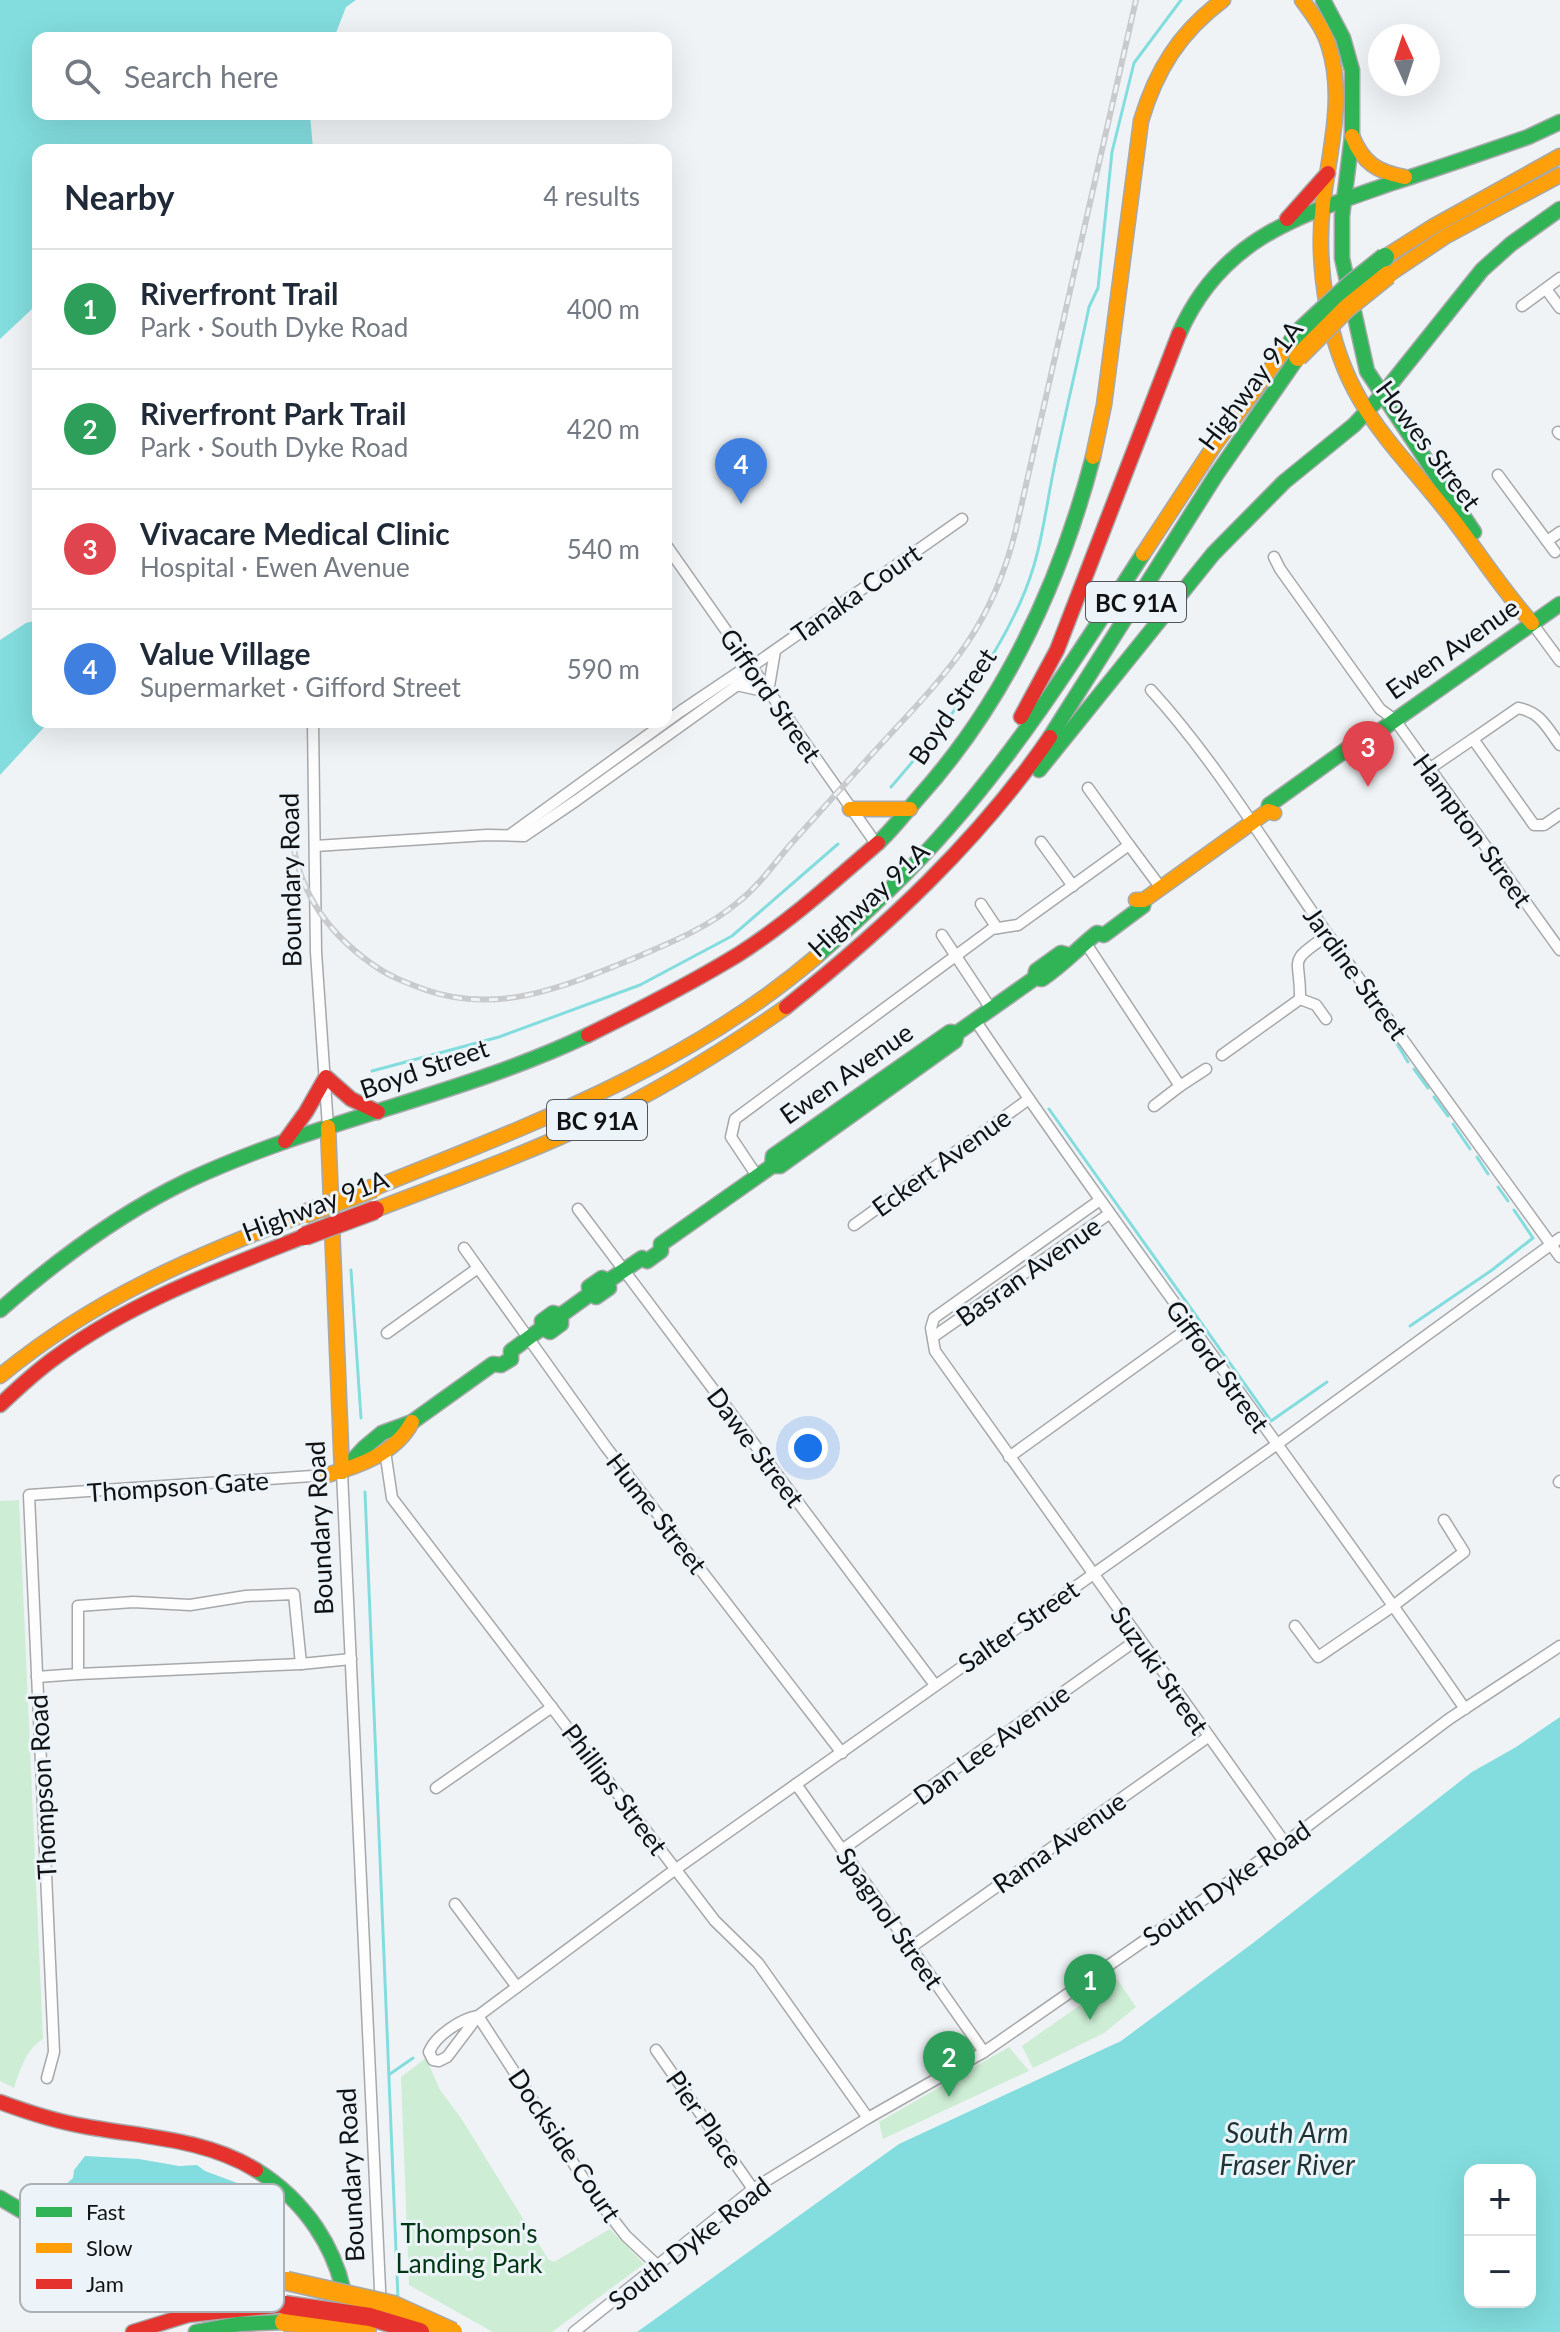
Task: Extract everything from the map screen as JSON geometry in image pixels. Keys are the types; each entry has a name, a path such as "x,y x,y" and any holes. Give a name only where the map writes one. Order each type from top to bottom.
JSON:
{"main road":[{"name":"Boyd Street","path":"0,1310 73,1250 137,1209 192,1179 285,1141 551,1052 687,988 796,914 877,845 947,764 991,702 1039,616 1053,583 1074,526 1096,445 1136,143 1144,105 1150,87 1178,39 1223,0"},
{"path":"1290,0 1303,0"},
{"name":"Howes Street","path":"1303,0 1318,22 1332,54 1335,112 1323,207 1321,259 1325,299 1351,383 1366,413 1405,465 1429,489 1514,605 1532,623"},
{"name":"Howes Street","path":"1323,0 1343,38 1352,70 1352,136 1343,200 1342,258 1347,293 1367,371 1524,603 1532,623"},
{"path":"1284,222 1528,137 1560,122"},
{"path":"1352,136 1357,150 1371,168 1382,174 1412,178"},
{"name":"Highway 91A","path":"1386,266 1434,226 1560,156"},
{"path":"989,779 1057,650 1184,322 1207,286 1234,257 1284,222 1328,173"},
{"name":"Highway 91A","path":"0,1376 27,1353 109,1297 191,1258 374,1188 594,1097 656,1065 726,1023 786,981 874,905 929,850 989,779 1046,700 1238,409 1350,285 1560,175"},
{"path":"966,841 1017,797 1237,528 1284,482 1366,413 1482,270 1511,244 1560,209"},
{"name":"Highway 91A","path":"0,1405 64,1351 112,1321 207,1275 597,1120 675,1080 777,1013 840,964 924,886 966,841 1042,748 1296,347"},
{"name":"Ewen Avenue","path":"334,1473 408,1432 412,1422 493,1364 501,1365 511,1359 511,1351 535,1333 550,1332 561,1324 561,1315 590,1294 596,1297 609,1288 616,1276 642,1258 647,1261 661,1251 661,1244 764,1171 773,1156 950,1032 957,1033 1035,978 1042,979 1064,964 1068,955 1091,938 1104,935 1143,906 1144,900 1268,811 1275,813 1374,741 1374,735 1560,604"},
{"path":"850,809 910,809"},
{"path":"285,1141 326,1077 351,1099 378,1112"},
{"name":"Boundary Road","path":"328,1127 340,1424 334,1473"},
{"path":"340,1424 352,1442 376,1448"},
{"path":"0,2102 22,2113 187,2141 244,2161 279,2184"},
{"path":"284,2188 293,2196 327,2244 342,2278 347,2332"},
{"path":"0,2198 20,2210"},
{"path":"284,2281 393,2305 453,2332"},
{"path":"133,2332 206,2312"},
{"path":"276,2312 367,2332"},
{"path":"196,2332 284,2313 351,2312 389,2320 420,2332"}],"street":[{"path":"1522,306 1560,278"},
{"path":"1546,289 1560,308"},
{"path":"1498,475 1555,552"},
{"name":"Tanaka Court","path":"751,667 962,519"},
{"path":"1547,541 1560,532"},
{"name":"Gifford Street","path":"672,554 877,845"},
{"name":"Hampton Street","path":"1274,557 1380,709 1395,720 1560,950"},
{"name":"Howes Street","path":"1532,623 1560,661"},
{"path":"736,685 768,692 775,651"},
{"path":"315,846 511,834 524,836 746,679 751,667"},
{"path":"672,718 751,667"},
{"name":"Jardine Street","path":"1151,690 1174,716 1328,935 1555,1241 1560,1257"},
{"path":"1429,769 1518,708 1532,710 1560,745"},
{"name":"Boundary Road","path":"313,728 316,952 328,1127"},
{"path":"511,834 658,728"},
{"path":"1473,739 1534,825 1544,825 1560,814"},
{"path":"1088,788 1161,888"},
{"path":"1041,842 1073,886"},
{"path":"764,1171 731,1137 735,1119 997,928 1018,925 1129,845"},
{"path":"981,904 997,928"},
{"path":"942,935 991,1009"},
{"path":"1300,999 1296,968 1299,957 1328,935"},
{"path":"1091,938 1180,1086"},
{"path":"1300,999 1316,1005 1326,1019"},
{"path":"1222,1055 1300,999"},
{"name":"Gifford Street","path":"975,1020 1109,1214 1465,1709"},
{"path":"1154,1106 1206,1069"},
{"name":"Eckert Avenue","path":"854,1225 1029,1099"},
{"name":"Basran Avenue","path":"1100,1200 934,1318 931,1328 933,1337 1109,1214"},
{"name":"Dawe Street","path":"578,1209 616,1276 935,1685"},
{"name":"Salter Street","path":"478,2016 467,2018 433,2043 429,2052 433,2060 444,2060 478,2016 676,1869 1276,1445 1555,1241"},
{"name":"Hume Street","path":"464,1248 535,1333 606,1447 842,1753"},
{"path":"387,1333 478,1268"},
{"path":"1009,1457 1190,1327"},
{"name":"Suzuki Street","path":"933,1337 935,1351 1285,1843"},
{"name":"Phillips Street","path":"376,1448 392,1498 715,1921 758,1963 868,2118"},
{"name":"Boundary Road","path":"334,1473 351,1659 382,2332"},
{"name":"Thompson Gate","path":"29,1495 334,1473"},
{"name":"Thompson Road","path":"29,1495 54,2052 47,2078"},
{"path":"1295,1626 1318,1657 1393,1606 1464,1552 1444,1520"},
{"path":"78,1674 78,1606 133,1602 190,1605 246,1596 294,1594 301,1664"},
{"name":"Dan Lee Avenue","path":"843,1849 1138,1639"},
{"name":"South Dyke Road","path":"574,2332 753,2189 868,2118 984,2052 1285,1843 1465,1709 1560,1646"},
{"path":"37,1677 351,1659"},
{"path":"436,1788 552,1707"},
{"name":"Rama Avenue","path":"910,1948 1208,1737"},
{"name":"Spagnol Street","path":"796,1784 984,2052"},
{"path":"455,1904 517,1987"},
{"name":"Dockside Court","path":"478,2016 594,2195 626,2236 659,2267"},
{"name":"Pier Place","path":"656,2050 753,2189"}],"green space":[{"path":"19,1500 43,2039 28,2054 14,2088 0,2081 0,1501"},
{"path":"1117,1979 1136,2007 1104,2033 1033,2068 1022,2046"},
{"path":"1009,2047 1029,2071 883,2139 879,2122"},
{"name":"Thompson's Landing Park","path":"426,2058 440,2090 461,2118 548,2259 554,2262 610,2229 644,2264 552,2332 493,2332 409,2285 401,2077"}],"water":[{"path":"0,0 356,0 346,7 336,32 32,32 32,120 311,120 313,144 32,144 32,308 0,339"},
{"path":"32,622 32,728 43,728 0,775 0,640"},
{"name":"South Arm Fraser River","path":"1560,1717 1560,2332 637,2332 899,2144 1121,2041 1253,1943 1472,1772"},
{"path":"85,2156 139,2159 179,2166 197,2165 240,2184 66,2184 73,2178 74,2170"}],"waterway":[{"path":"891,787 978,677 1008,629 1027,586 1041,537 1089,307 1098,288 1112,152 1134,63 1181,0"},
{"path":"372,1071 499,1037 640,985 732,936 838,844"},
{"path":"1394,1039 1408,1062"},
{"path":"1414,1069 1428,1088"},
{"path":"1434,1097 1448,1116"},
{"path":"1049,1109 1271,1421 1327,1382"},
{"path":"1453,1124 1470,1149"},
{"path":"1477,1157 1488,1174"},
{"path":"1498,1187 1508,1201"},
{"path":"1410,1326 1533,1238 1514,1210"},
{"path":"351,1270 361,1418"},
{"path":"365,1492 398,2299"},
{"path":"390,2074 413,2058"}],"railway":[{"path":"291,828 306,888 340,937 385,972 426,990 453,997 505,999 580,980 699,928 745,897 957,658 991,601 1005,568 1016,529 1136,0"}],"traffic: fast":[{"path":"1323,0 1343,38 1352,70 1352,136 1342,216 1342,258 1367,371 1474,532"},
{"path":"1179,334 1196,301 1217,275 1240,253 1266,235 1324,207 1528,137 1560,122"},
{"path":"1039,770 1213,554 1284,482 1354,425 1382,395 1482,270 1511,244 1560,209"},
{"path":"1293,338 1385,257"},
{"path":"1050,737 1216,475 1298,357"},
{"path":"878,843 950,760 1004,680 1064,550 1093,457"},
{"path":"817,956 901,878 975,796 1050,695 1143,554"},
{"path":"1268,811 1269,805 1368,734 1374,735 1560,604"},
{"path":"590,1294 589,1287 602,1278 608,1281 642,1258 647,1261 661,1251 661,1244 772,1166 780,1166 955,1041 957,1033 1035,978 1042,979 1050,974 1097,933 1104,935 1143,906 1144,900"},
{"path":"1035,978 1036,971 1061,953 1068,955"},
{"path":"772,1166 773,1156 950,1032 957,1033"},
{"path":"0,1310 90,1238 189,1180 287,1141 490,1075 588,1035"},
{"path":"342,1472 382,1433 412,1422 493,1364 501,1365 511,1359 511,1351 542,1328 542,1321 553,1313 561,1315 590,1294 596,1297 609,1288 608,1281"},
{"path":"542,1328 550,1332 561,1324 561,1315"},
{"path":"256,2170 275,2184"},
{"path":"284,2192 316,2227 327,2245 342,2284 346,2305"},
{"path":"0,2198 20,2210"},
{"path":"196,2332 239,2324 284,2322"}],"traffic: slow":[{"path":"1093,457 1104,405 1141,121 1154,85 1172,53 1194,25 1223,0"},
{"path":"1302,0 1324,34 1334,66 1336,105 1323,203 1321,255 1327,306 1346,372 1360,399 1393,447 1532,623"},
{"path":"1352,136 1372,165 1405,177"},
{"path":"1385,257 1560,156"},
{"path":"1388,275 1446,236 1560,175"},
{"path":"1298,357 1347,308 1388,275"},
{"path":"1143,554 1214,446 1293,338"},
{"path":"850,809 910,809"},
{"path":"1136,900 1144,900 1268,811 1274,813"},
{"path":"374,1188 549,1116 661,1062 767,995 817,956"},
{"path":"375,1210 515,1156 597,1120 694,1067 786,1007"},
{"path":"328,1127 342,1472"},
{"path":"304,1214 374,1188"},
{"path":"0,1376 72,1324 145,1282 304,1214"},
{"path":"327,1475 376,1457 396,1442 412,1422"},
{"path":"287,2281 393,2305 453,2332"},
{"path":"284,2322 341,2326 367,2332"}],"traffic: jam":[{"path":"1287,219 1328,173"},
{"path":"1021,717 1057,650 1179,334"},
{"path":"786,1007 859,946 928,881 993,812 1050,737"},
{"path":"588,1035 739,954 793,915 878,843"},
{"path":"285,1141 326,1077 351,1099 378,1112"},
{"path":"305,1236 375,1210"},
{"path":"0,1405 49,1362 114,1320 176,1289 305,1236"},
{"path":"0,2102 72,2124 194,2145 236,2159 256,2170"},
{"path":"285,2305 370,2317 420,2332"},
{"path":"133,2332 188,2315 217,2312"}],"place":[{"name":"Value Village","path":"741,504"},
{"name":"Vivacare Medical Clinic","path":"1368,787"},
{"name":"Riverfront Trail","path":"1090,2020"},
{"name":"Riverfront Park Trail","path":"949,2097"}]}
